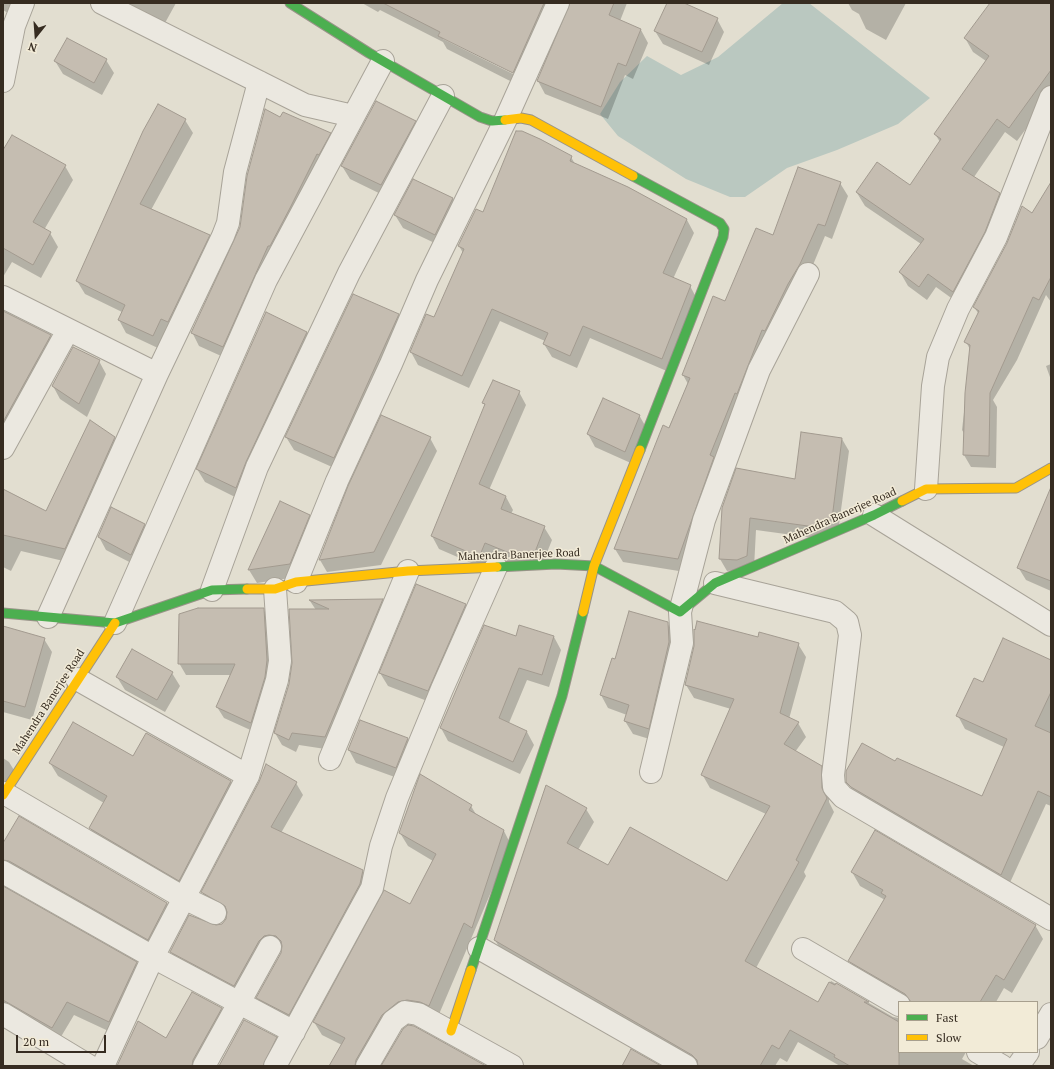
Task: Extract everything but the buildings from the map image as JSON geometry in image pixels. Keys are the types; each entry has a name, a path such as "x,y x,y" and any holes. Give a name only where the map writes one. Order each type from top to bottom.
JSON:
{"street":[{"path":"3,81 14,26 22,3"},
{"path":"102,3 306,105 353,116"},
{"path":"290,3 382,61 480,117 505,121 521,118 531,120 720,223 724,229 723,236 594,566 562,696 451,1031"},
{"path":"103,1066 153,957 248,776 277,680 280,661 285,586 337,481 391,364 427,280 505,121 558,3"},
{"path":"115,623 266,280 382,61"},
{"path":"48,617 157,374 228,223 235,172 259,82"},
{"path":"212,590 257,467 349,273 443,96"},
{"path":"926,489 933,386 938,357 958,309 996,237 1051,97"},
{"path":"651,772 682,643 680,612 704,520 759,370 808,274"},
{"path":"3,297 157,374"},
{"path":"3,448 68,330"},
{"name":"Mahendra Banerjee Road","path":"3,613 115,623 212,590 285,586 408,571 556,564 594,566 680,612 715,583 874,515 926,489 1016,488 1051,468"},
{"path":"874,515 1051,625"},
{"path":"275,1066 372,888 380,846 397,798 442,689 496,567"},
{"path":"330,759 408,571"},
{"path":"715,583 835,612 847,622 850,635 833,775 834,787 844,797 1051,919"},
{"name":"Mahendra Banerjee Road","path":"4,794 77,679 115,623"},
{"path":"77,679 248,776"},
{"path":"4,794 184,898 215,913"},
{"path":"3,872 153,957 294,1032"},
{"path":"204,1066 270,946"},
{"path":"479,948 686,1066"},
{"path":"803,949 898,1004"},
{"path":"367,1066 393,1021 405,1012 418,1014 512,1066"},
{"path":"3,1014 90,1066"},
{"path":"1038,1036 1051,1014"},
{"path":"980,1053 1002,1066"},
{"path":"1018,1066 1027,1053"}],"shaded area":[{"path":"783,3 809,3 930,98 898,124 837,150 787,168 745,197 730,197 686,179 618,136 600,114 620,82 647,56 681,75 718,57"}],"traffic: fast":[{"path":"290,3 369,53 480,117 492,121 505,120"},
{"path":"633,176 720,223 724,229 723,237 640,450"},
{"path":"497,567 556,564 594,566 680,612 715,583 874,515 902,501"},
{"path":"3,613 115,623 212,590 247,589"},
{"path":"471,970 562,696 583,612"}],"traffic: slow":[{"path":"505,120 521,118 531,120 633,176"},
{"path":"583,612 594,566 640,450"},
{"path":"902,501 926,489 1016,488 1051,468"},
{"path":"247,589 275,589 296,582 408,571 497,567"},
{"path":"3,795 115,623"},
{"path":"451,1031 471,970"}]}
